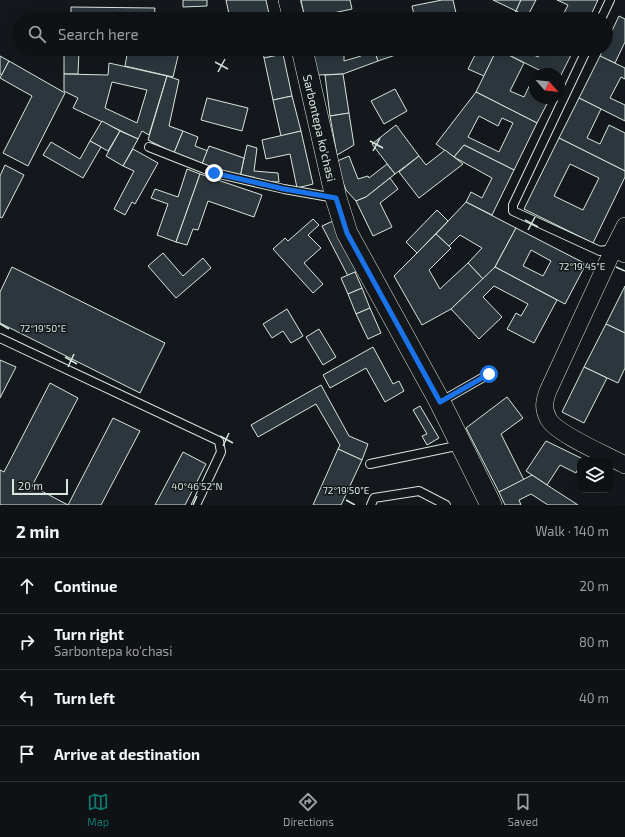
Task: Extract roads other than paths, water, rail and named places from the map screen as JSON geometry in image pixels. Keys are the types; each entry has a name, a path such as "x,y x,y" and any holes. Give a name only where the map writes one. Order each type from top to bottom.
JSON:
{"street":[{"path":"289,0 292,12"},
{"name":"Sarbontepa ko'chasi","path":"304,56 336,198 347,233 440,402 492,505"},
{"path":"625,226 620,251 548,392 543,405 548,420 568,436 625,464"}],"lane":[{"path":"604,12 610,0"},
{"path":"584,56 513,205 513,211 600,252 620,251"},
{"path":"149,147 214,173 284,189 336,198"},
{"path":"0,338 219,441 221,452 196,505"},
{"path":"440,402 489,374"},
{"path":"370,464 462,445"},
{"path":"370,505 374,498 419,491 446,505"}]}
